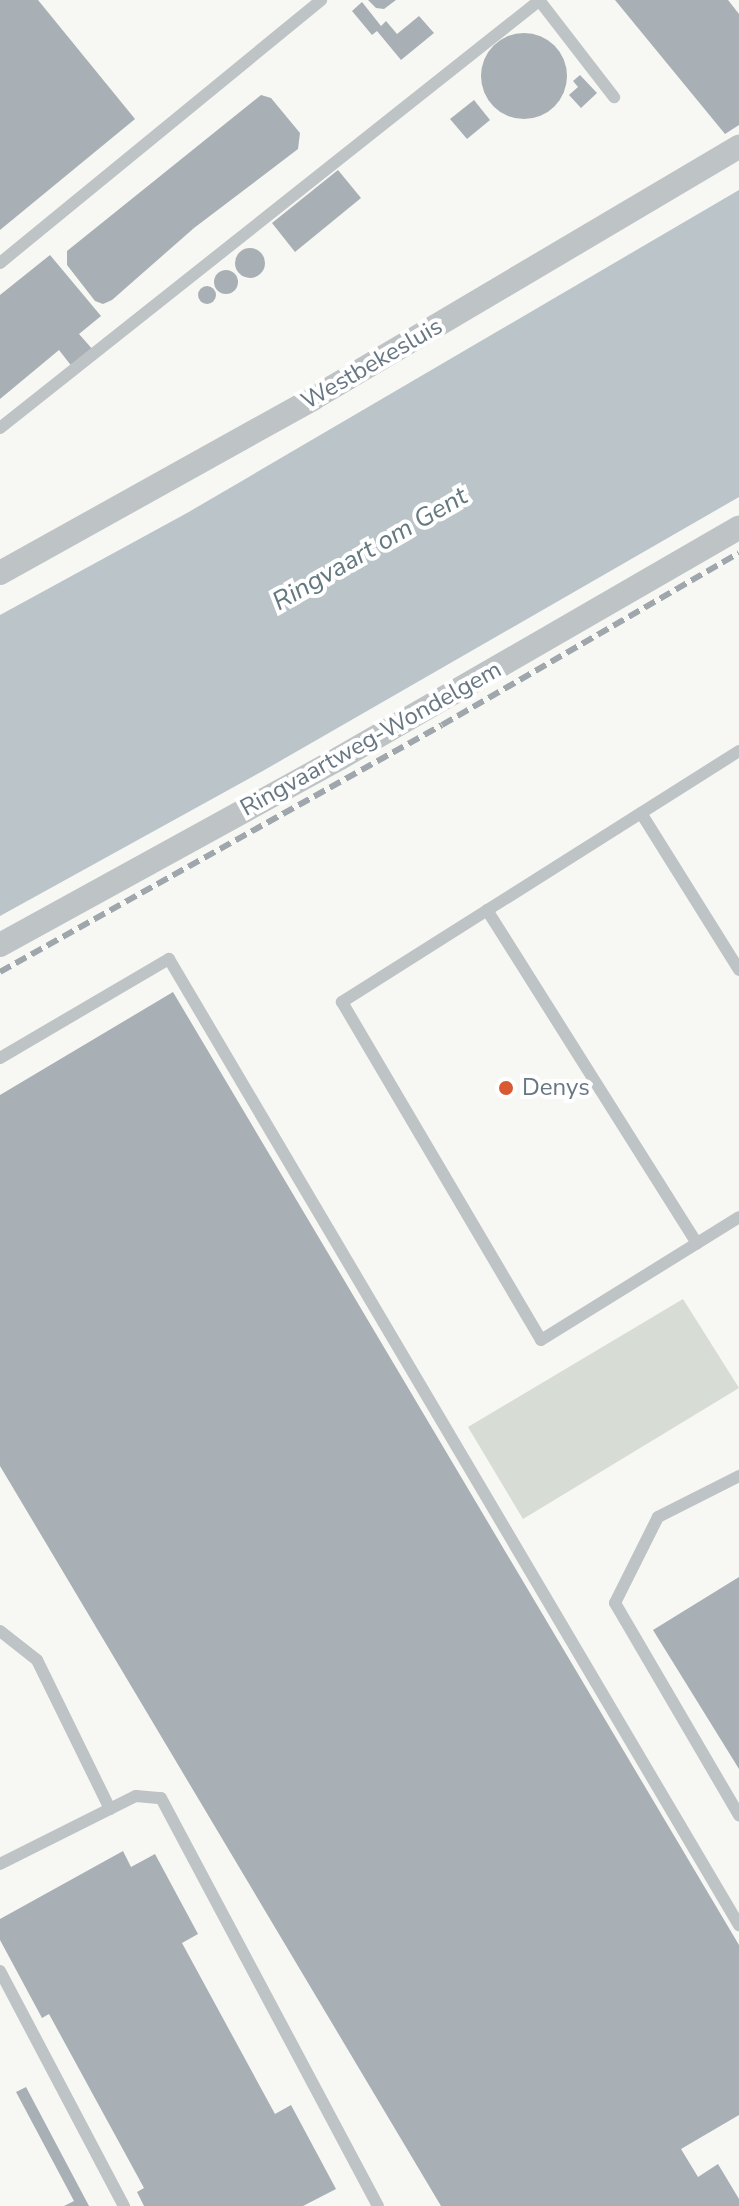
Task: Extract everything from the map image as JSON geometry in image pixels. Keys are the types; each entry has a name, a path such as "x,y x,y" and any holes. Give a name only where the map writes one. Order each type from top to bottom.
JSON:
{"street":[{"name":"Westbekesluis","path":"0,573 314,398 739,147"},
{"name":"Ringvaartweg-Wondelgem","path":"0,945 340,758 739,528"}],"lane":[{"path":"0,263 321,0"},
{"path":"0,428 539,0 614,97"},
{"path":"739,751 342,1002 541,1340 739,1217"},
{"path":"641,813 739,970"},
{"path":"487,910 697,1243"},
{"path":"0,1058 169,959 739,1925"},
{"path":"739,1476 658,1517 615,1603 739,1815"},
{"path":"0,1631 37,1660 110,1809"},
{"path":"0,1864 136,1796 161,1798 378,2206"},
{"path":"0,1971 124,2206"}],"shaded area":[{"path":"683,1299 739,1388 523,1519 468,1427"}],"water":[{"name":"Ringvaart om Gent","path":"739,190 739,497 261,772 0,916 0,615 187,513"}],"building":[{"path":"0,0 38,0 135,119 0,230"},
{"path":"368,0 396,0 384,9 376,8"},
{"path":"615,0 728,0 739,14 739,125 725,134"},
{"path":"362,2 381,26 386,21 397,34 419,16 434,33 401,60 377,31 372,35 352,11"},
{"path":"524,33 541,36 555,45 564,59 567,76 564,93 555,107 541,116 524,119 507,116 493,107 484,93 481,76 484,59 493,45 507,36"},
{"path":"580,75 597,93 581,108 569,95 578,87 573,81"},
{"path":"261,95 271,98 300,133 298,149 194,228 112,300 103,304 95,301 67,265 67,251"},
{"path":"474,100 490,120 467,139 450,119"},
{"path":"338,170 361,198 295,252 272,223"},
{"path":"250,248 261,252 265,263 261,274 250,278 239,274 235,263 239,252"},
{"path":"50,255 101,316 79,334 94,351 73,368 59,350 0,399 0,295"},
{"path":"226,270 234,274 238,282 234,290 226,294 218,290 214,282 218,274"},
{"path":"207,286 216,295 207,304 198,295"},
{"path":"173,992 739,1945 739,2115 681,2149 698,2177 718,2164 739,2199 739,2206 441,2206 0,1466 0,1095"},
{"path":"739,1577 739,1769 653,1630"},
{"path":"123,1851 131,1867 155,1854 198,1934 182,1943 275,2114 291,2105 336,2189 303,2206 144,2206 137,2192 144,2188 49,2014 42,2018 0,1940 0,1919"},
{"path":"26,2087 89,2206 64,2206 74,2201 16,2092"}],"railway":[{"path":"0,972 442,725 739,553"}],"place":[{"name":"Denys","path":"506,1088"}]}
